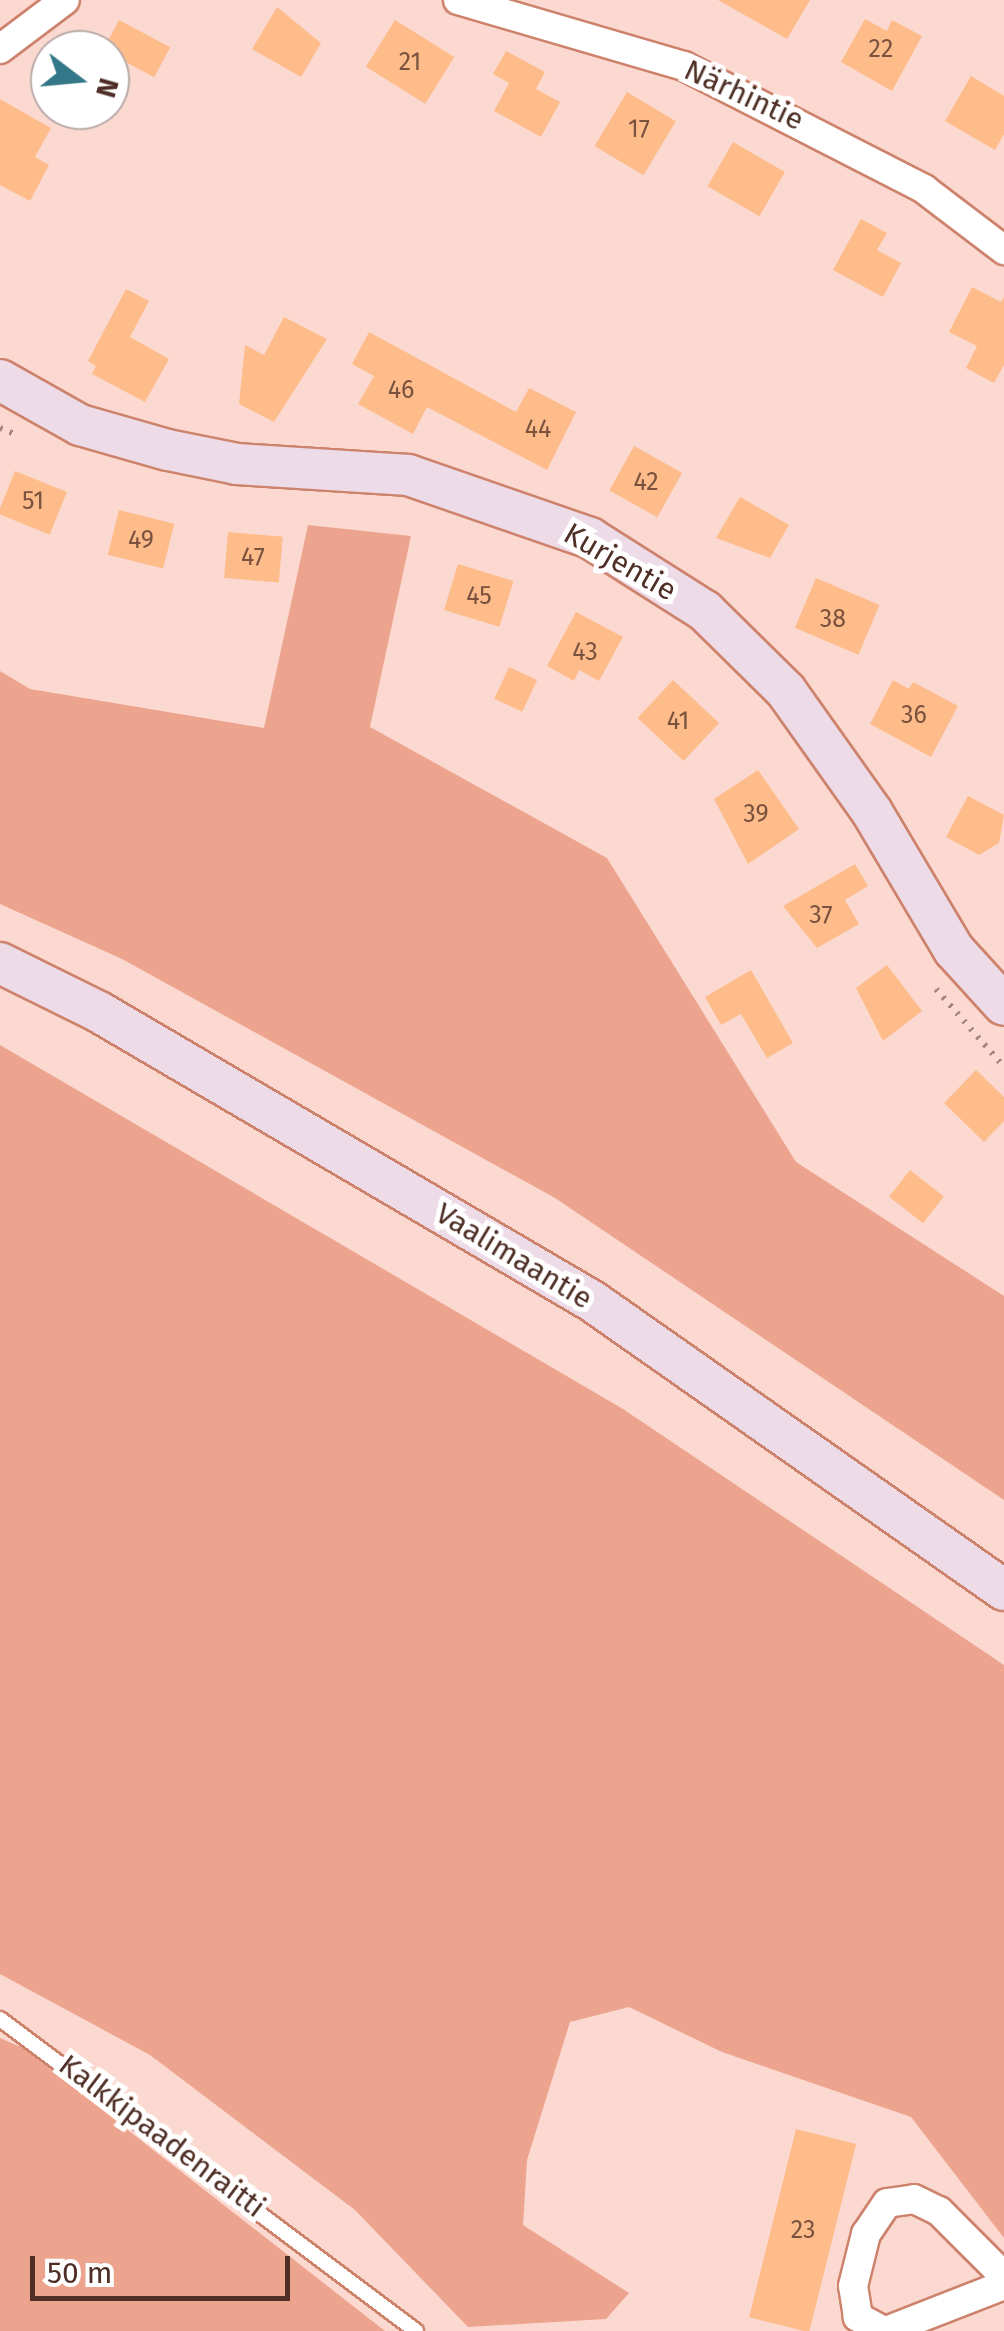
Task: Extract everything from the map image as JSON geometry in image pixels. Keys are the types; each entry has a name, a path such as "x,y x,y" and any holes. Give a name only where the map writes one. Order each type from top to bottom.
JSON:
{"street":[{"path":"0,49 64,0"},
{"name":"Närhintie","path":"458,0 700,74 924,189 1004,250"},
{"name":"Kurjentie","path":"0,380 80,426 168,450 238,464 408,476 590,538 705,611 786,691 872,812 954,950 1004,1004"},
{"name":"Vaalimaantie","path":"0,963 99,1012 592,1301 1004,1590"},
{"path":"1004,2276 939,2211 914,2199 887,2203 866,2234 853,2286 858,2317 885,2331 1004,2285"}],"lane":[{"name":"Kalkkipaadenraitti","path":"0,2019 416,2331"}],"path":[{"path":"0,428 35,444"},
{"path":"930,981 1004,1067"}],"shaded area":[{"path":"308,525 411,536 370,727 607,858 796,1162 1004,1296 1004,1500 555,1198 122,959 0,904 0,671 30,689 264,728"},
{"path":"0,1045 623,1409 1004,1665 1004,2238 911,2117 722,2052 629,2007 570,2022 527,2160 523,2225 629,2293 606,2319 468,2327 355,2210 150,2055 0,1974"},
{"path":"0,2038 23,2048 385,2331 0,2331"}],"building":[{"path":"718,0 810,0 787,39"},
{"path":"277,7 321,43 301,77 252,49"},
{"path":"865,19 887,31 892,20 922,36 892,91 841,62"},
{"path":"119,20 170,47 154,77 130,64 130,30 114,30"},
{"path":"395,20 454,57 425,104 366,67"},
{"path":"506,51 545,72 536,89 560,102 541,137 494,111 509,83 493,74"},
{"path":"971,76 1004,96 1004,134 995,150 945,121"},
{"path":"627,92 676,121 643,175 595,146"},
{"path":"0,99 30,116 30,130 50,130 35,157 49,165 30,201 0,185"},
{"path":"733,142 785,172 759,216 708,186"},
{"path":"861,219 887,233 877,250 901,263 883,297 833,270"},
{"path":"972,287 1001,302 1004,297 1004,365 994,383 966,368 977,346 949,332"},
{"path":"126,289 149,301 130,337 169,359 145,402 92,374 96,366 88,361"},
{"path":"284,317 327,339 274,422 239,404 245,345 264,355"},
{"path":"369,332 516,412 529,388 576,412 547,470 427,407 413,434 358,404 374,376 352,364"},
{"path":"634,446 682,473 657,517 609,491"},
{"path":"15,471 67,492 50,535 0,515"},
{"path":"740,497 789,525 770,558 716,538"},
{"path":"119,510 174,524 163,568 108,555"},
{"path":"228,532 283,537 279,583 224,578"},
{"path":"458,564 513,581 499,627 444,610"},
{"path":"816,578 880,605 858,655 795,628"},
{"path":"576,612 623,637 599,681 579,670 574,681 547,666"},
{"path":"509,667 537,680 522,712 494,699"},
{"path":"673,680 719,723 684,761 638,718"},
{"path":"893,680 909,689 913,682 958,706 931,757 870,724"},
{"path":"758,770 799,829 748,864 714,799"},
{"path":"968,796 1004,815 999,843 979,855 946,837"},
{"path":"855,864 868,886 845,900 859,924 817,948 783,906"},
{"path":"887,965 922,1011 883,1041 856,988"},
{"path":"751,970 793,1043 767,1058 741,1014 721,1025 705,997"},
{"path":"976,1070 1004,1097 1004,1121 984,1142 944,1103"},
{"path":"910,1170 944,1196 923,1223 889,1197"},
{"path":"796,2129 856,2144 810,2331 749,2317"}]}
